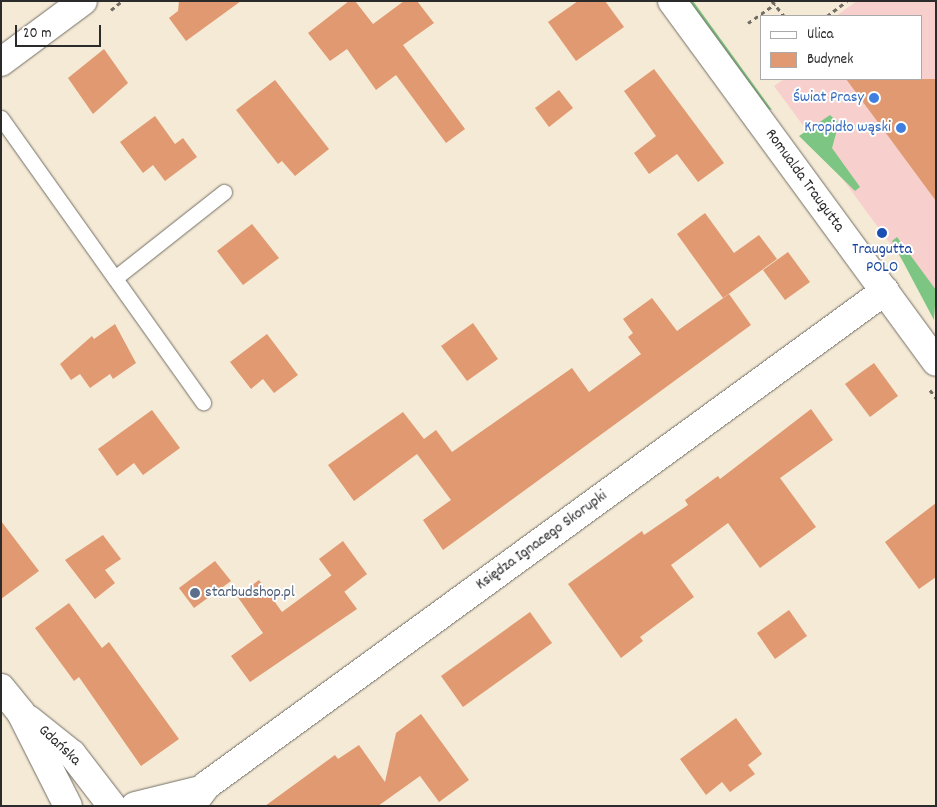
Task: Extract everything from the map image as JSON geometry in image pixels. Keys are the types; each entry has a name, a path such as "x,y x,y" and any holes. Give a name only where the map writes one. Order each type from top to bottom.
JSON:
{"street":[{"path":"1,62 83,1"},
{"name":"Romualda Traugutta","path":"672,1 936,362"},
{"name":"Księdza Ignacego Skorupki","path":"135,806 196,798 885,291"},
{"name":"Gdańska","path":"1,688 21,713 68,806"},
{"name":"Gdańska","path":"21,713 72,754 112,806"}],"lane":[{"path":"1,118 203,402"},
{"path":"115,278 224,192"}],"path":[{"path":"828,15 847,1"},
{"path":"748,23 774,3 783,15"}],"shaded area":[{"path":"857,1 936,1 936,306 774,86 783,80 922,80 922,15 837,15"}],"green space":[{"path":"689,1 693,1 772,110 768,109"},
{"path":"830,115 839,123 832,148 860,187 855,191 799,136"},
{"path":"897,237 936,290 934,320 892,241"}],"building":[{"path":"179,1 241,1 186,41 169,18 178,11"},
{"path":"349,1 355,1 373,24 404,1 417,1 434,23 403,45 465,129 446,143 396,75 376,90 347,49 330,61 308,33"},
{"path":"578,1 605,1 624,27 576,61 548,22"},
{"path":"104,49 128,83 93,114 68,78"},
{"path":"654,69 724,163 698,182 677,154 649,174 634,153 656,136 624,91"},
{"path":"936,79 936,201 847,80"},
{"path":"275,80 329,149 295,176 282,161 278,164 236,110"},
{"path":"559,90 573,108 549,127 535,108"},
{"path":"155,116 175,144 183,138 197,157 165,181 153,165 143,173 120,142"},
{"path":"705,213 734,253 759,235 777,259 723,298 677,234"},
{"path":"252,224 279,258 243,285 217,251"},
{"path":"788,252 810,282 785,300 763,270"},
{"path":"729,294 751,325 443,550 423,520 451,500 417,454 354,501 328,465 403,412 424,439 436,430 452,452 572,368 589,392 641,354 628,337 633,333 623,319 652,298 677,331"},
{"path":"473,323 498,359 467,381 441,346"},
{"path":"115,324 136,363 113,379 110,374 90,388 80,374 71,380 60,364 92,336 94,339"},
{"path":"267,334 298,375 274,393 263,379 251,389 230,362"},
{"path":"874,363 898,396 870,417 845,384"},
{"path":"811,409 833,440 780,478 816,527 760,568 728,523 671,565 694,597 640,637 643,641 621,658 568,584 642,531 644,535 688,505 685,500 718,476 720,479"},
{"path":"152,410 180,448 143,475 134,463 117,476 98,449"},
{"path":"936,503 936,577 919,589 885,542"},
{"path":"1,521 39,571 1,599"},
{"path":"103,535 121,559 105,570 115,583 95,599 65,560"},
{"path":"343,541 367,574 344,592 319,559"},
{"path":"215,561 231,581 194,608 179,588"},
{"path":"332,575 357,609 250,682 231,656 263,633 237,596 259,580 282,612"},
{"path":"69,603 102,648 109,642 179,739 141,766 79,677 74,681 35,628"},
{"path":"789,610 807,636 775,659 757,633"},
{"path":"530,612 552,643 463,707 441,676"},
{"path":"421,714 469,780 439,802 420,776 378,806 265,806 335,755 338,759 359,745 385,782 396,733"},
{"path":"736,718 762,754 748,765 755,774 730,792 722,782 706,795 680,759"}],"place":[{"name":"Świat Prasy","path":"874,98"},
{"name":"Kropidło wąski","path":"901,128"},
{"name":"Traugutta POLO","path":"882,233"},
{"name":"starbudshop.pl","path":"195,593"}]}
